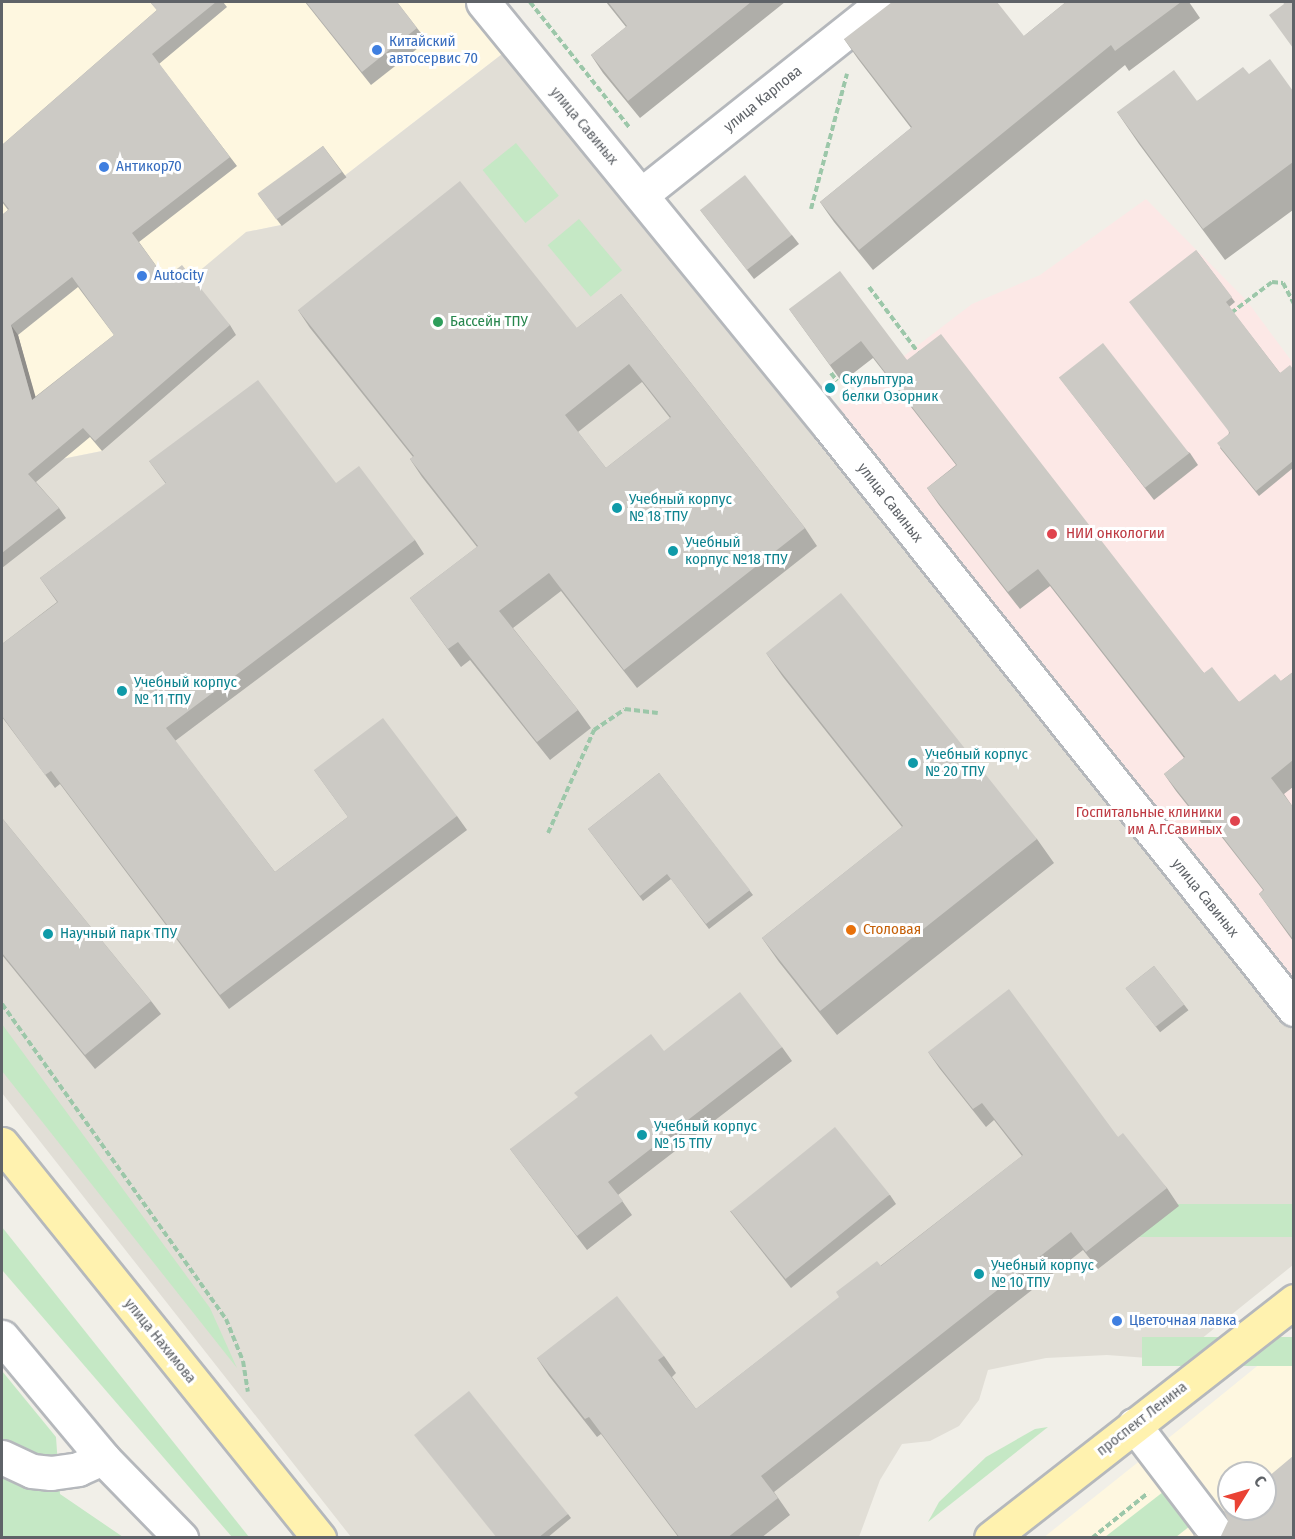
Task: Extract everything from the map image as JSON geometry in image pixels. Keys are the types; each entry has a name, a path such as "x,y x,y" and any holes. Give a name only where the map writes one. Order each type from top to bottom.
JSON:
{"main road":[{"name":"улица Нахимова","path":"2,1144 319,1538"},
{"name":"проспект Ленина","path":"991,1538 1293,1301"}],"street":[{"name":"улица Савиных","path":"483,2 642,195 1293,1009"},
{"name":"улица Карпова","path":"642,195 873,10"},
{"path":"2,1337 103,1458 182,1538"},
{"path":"1134,1425 1220,1538"},
{"path":"2,1457 32,1472 51,1473 78,1469 103,1458"}],"path":[{"path":"530,2 632,129"},
{"path":"811,209 873,10"},
{"path":"1224,318 1272,282 1283,283 1293,304"},
{"path":"869,287 920,355"},
{"path":"548,833 594,730 625,709 657,713"},
{"path":"2,1004 226,1319 243,1360 248,1392"},
{"path":"1092,1538 1172,1474"}],"shaded area":[{"path":"2,2 466,2 506,51 281,225 246,232 236,335 102,451 2,471"},
{"path":"506,51 756,358 1293,1031 1293,1265 1175,1360 1107,1355 1046,1358 988,1370 979,1400 959,1426 930,1441 902,1444 880,1480 859,1537 351,1537 2,1093 2,471 102,451 191,278 246,232 281,225"},
{"path":"1146,199 1247,301 1293,363 1293,985 832,411 972,304 1040,275"},
{"path":"1293,1337 1293,1537 1043,1538 1176,1432"}],"green space":[{"path":"516,143 559,196 525,223 483,170"},
{"path":"579,219 622,270 591,297 548,245"},
{"path":"2,1024 210,1308 237,1368 2,1071"},
{"path":"1092,1204 1293,1204 1293,1237 1092,1237"},
{"path":"2,1227 249,1537 232,1537 2,1270"},
{"path":"1142,1337 1293,1337 1293,1366 1142,1366"},
{"path":"2,1371 56,1437 60,1494 123,1537 2,1537"},
{"path":"1048,1427 928,1522 939,1502 986,1457 1035,1429"},
{"path":"1163,1492 1190,1526 1176,1537 1105,1537"}],"building":[{"path":"150,2 216,2 152,54 230,157 132,233 165,278 182,265 230,325 95,441 83,428 28,474 59,508 2,553 2,215 9,209 2,200 2,145 157,10","holes":["72,277 114,335 32,400 11,325"]},
{"path":"306,2 397,2 417,28 362,72"},
{"path":"608,2 751,2 628,101 591,55 627,26"},
{"path":"892,2 997,2 1024,36 1066,2 1181,2 1115,51 1111,45 859,250 820,202 912,127 844,39"},
{"path":"1283,2 1293,2 1293,48 1269,15 1284,4"},
{"path":"1270,59 1293,91 1293,162 1203,229 1117,112 1174,70 1197,101 1243,67 1249,74"},
{"path":"323,146 342,172 276,219 257,194"},
{"path":"745,175 792,235 747,270 700,210"},
{"path":"460,181 577,328 621,294 805,528 624,670 549,573 499,611 578,710 537,742 458,642 448,649 410,598 478,546 410,459 414,456 298,310","holes":["629,364 671,417 606,468 565,415"]},
{"path":"1196,250 1232,297 1226,302 1280,373 1290,365 1293,369 1293,461 1256,491 1217,443 1230,433 1129,302"},
{"path":"840,271 907,360 941,334 1204,673 1212,667 1239,702 1275,674 1281,681 1293,672 1293,760 1271,778 1293,807 1293,939 1259,894 1264,890 1205,814 1199,818 1164,774 1185,757 1038,569 1008,592 927,488 957,465 861,341 830,365 789,309"},
{"path":"1103,343 1189,453 1145,488 1059,377"},
{"name":"Учебный корпус № 11 ТПУ","path":"258,380 336,483 359,466 415,540 166,728 275,872 348,817 314,770 383,718 457,816 220,995 51,771 45,775 2,716 2,644 58,602 40,578 166,483 149,461"},
{"name":"Учебный корпус № 20 ТПУ","path":"841,593 1037,839 820,1011 762,938 903,826 766,653"},
{"path":"659,773 750,890 706,924 667,874 640,896 588,829"},
{"name":"Научный парк ТПУ","path":"2,818 151,1001 85,1055 2,953"},
{"path":"1154,966 1184,1005 1156,1027 1126,988"},
{"name":"Учебный корпус № 10 ТПУ","path":"1009,989 1118,1137 1123,1133 1167,1188 1086,1252 1071,1232 761,1476 778,1498 727,1538 680,1538 589,1417 585,1419 537,1358 617,1296 664,1356 658,1360 696,1409 839,1297 836,1292 877,1261 881,1266 1023,1155 982,1103 973,1109 928,1052"},
{"name":"Учебный корпус № 15 ТПУ","path":"740,992 782,1047 608,1182 623,1201 577,1236 510,1149 578,1097 574,1093 651,1034 664,1051"},
{"path":"835,1127 890,1195 786,1279 731,1211"},
{"path":"469,1391 568,1514 538,1538 497,1538 414,1435"},
{"path":"1293,1456 1293,1538 1220,1538 1228,1521 1277,1521 1277,1469"}],"place":[{"name":"Китайский автосервис 70","path":"377,50"},
{"name":"Антикор70","path":"104,167"},
{"name":"Autocity","path":"142,276"},
{"name":"Бассейн ТПУ","path":"438,322"},
{"name":"Скульптура белки Озорник","path":"830,388"},
{"name":"Учебный корпус № 18 ТПУ","path":"617,508"},
{"name":"НИИ онкологии","path":"1052,534"},
{"name":"Учебный корпус №18 ТПУ","path":"673,551"},
{"name":"Учебный корпус № 11 ТПУ","path":"122,691"},
{"name":"Учебный корпус № 20 ТПУ","path":"913,763"},
{"name":"Госпитальные клиники им А.Г.Савиных","path":"1235,821"},
{"name":"Столовая","path":"851,930"},
{"name":"Научный парк ТПУ","path":"48,934"},
{"name":"Учебный корпус № 15 ТПУ","path":"642,1135"},
{"name":"Учебный корпус № 10 ТПУ","path":"979,1274"},
{"name":"Цветочная лавка","path":"1117,1321"}]}
